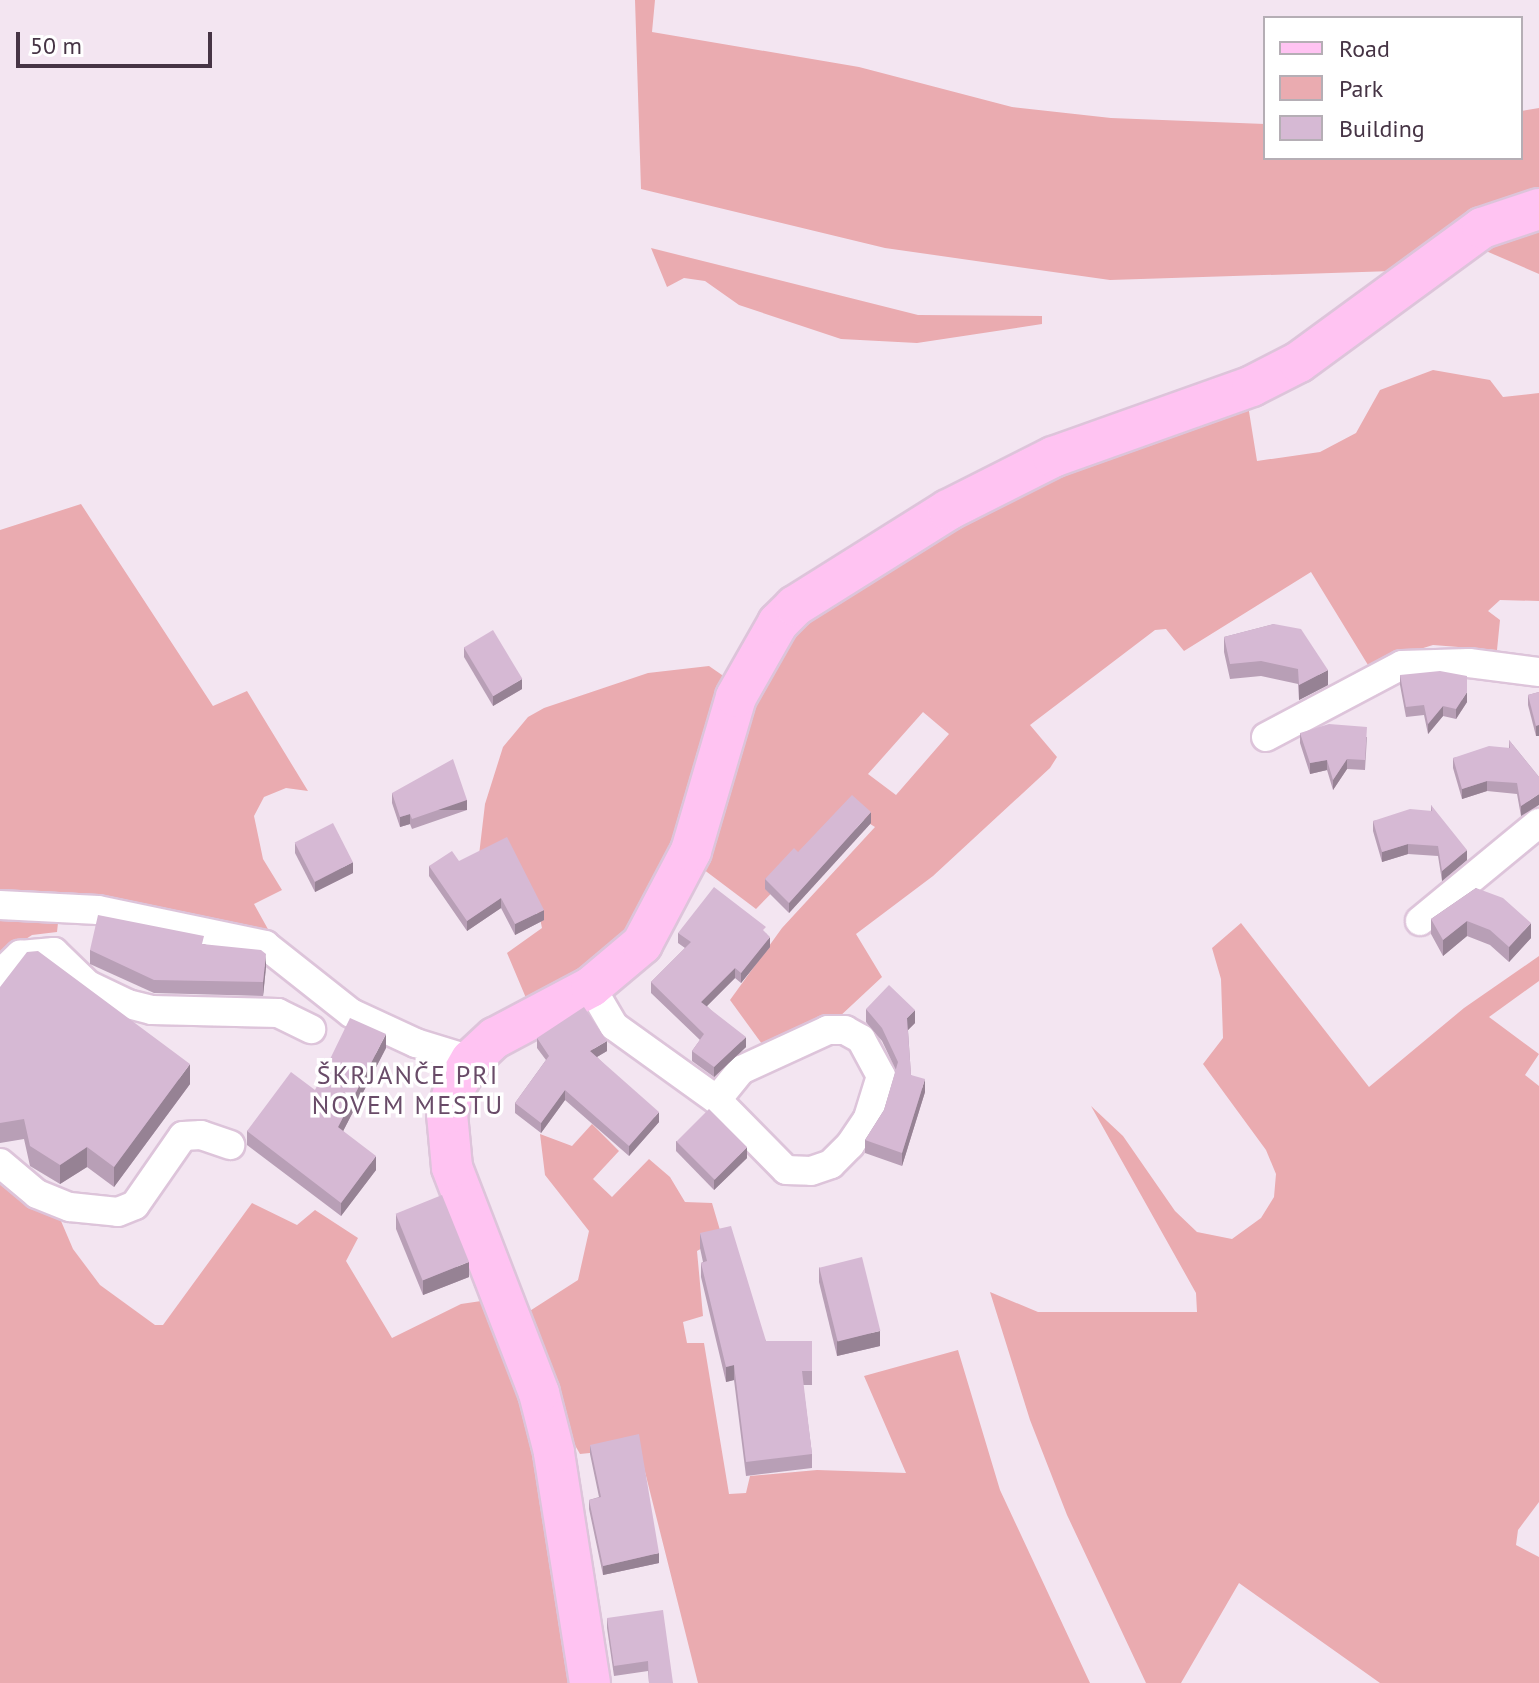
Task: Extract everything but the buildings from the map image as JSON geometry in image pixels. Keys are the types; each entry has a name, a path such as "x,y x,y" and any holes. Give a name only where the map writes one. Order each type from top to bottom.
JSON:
{"street":[{"path":"590,1683 554,1452 539,1393 529,1356 461,1198 450,1155 447,1114 454,1089 471,1060 495,1038 591,987 642,944 670,899 691,851 736,697 778,623 795,606 948,510 1053,457 1252,386 1299,362 1482,228 1539,209"},
{"path":"1266,737 1402,665 1469,663 1539,672"},
{"path":"1420,921 1539,823"},
{"path":"0,905 98,910 265,945 351,1013 416,1043 471,1060"},
{"path":"0,974 20,955 54,952 88,985 128,1004 152,1010 278,1013 311,1029"},
{"path":"591,987 614,1026 717,1100 786,1170 811,1171 831,1164 850,1145 868,1118 881,1076 861,1039 845,1030 828,1030 741,1070 717,1100"},
{"path":"0,1163 37,1194 70,1207 118,1212 135,1205 183,1136 201,1135 230,1145"}],"green space":[{"path":"635,0 655,0 652,32 859,67 1012,107 1111,118 1263,124 1263,160 1523,160 1523,111 1539,108 1539,192 1510,197 1466,215 1393,271 1110,280 885,248 641,189"},
{"path":"1539,227 1539,274 1486,251 1495,238"},
{"path":"651,248 918,315 1042,316 1042,324 917,343 841,339 739,305 705,281 684,278 667,287"},
{"path":"1433,370 1490,380 1503,397 1539,393 1539,601 1500,600 1488,611 1500,620 1497,650 1433,645 1368,665 1311,572 1184,651 1166,629 1155,630 1030,725 1057,757 1050,768 933,876 856,934 882,977 838,1018 767,1051 730,1000 782,928 875,827 851,812 756,909 699,866 755,688 790,633 980,506 1247,399 1257,461 1320,452 1356,433 1380,390","holes":["923,712 949,734 896,795 868,774"]},
{"path":"81,504 213,706 247,691 308,791 286,788 264,797 254,816 263,859 282,890 254,904 269,931 0,896 0,530"},
{"path":"709,666 722,675 723,686 688,819 622,944 537,1001 526,998 507,953 542,928 539,914 479,855 485,804 503,747 528,717 544,708 648,673"},
{"path":"0,913 59,914 57,932 32,935 0,956"},
{"path":"1241,923 1369,1087 1464,1008 1539,956 1539,981 1489,1017 1539,1054 1525,1075 1539,1086 1539,1502 1518,1530 1516,1545 1539,1557 1539,1683 1380,1683 1239,1583 1181,1683 1146,1683 1067,1515 1030,1420 990,1292 1038,1312 1197,1312 1196,1293 1091,1106 1123,1136 1175,1211 1197,1232 1232,1239 1261,1218 1274,1197 1276,1174 1266,1150 1203,1064 1223,1038 1221,979 1212,948"},
{"path":"592,1124 619,1151 593,1179 612,1197 649,1159 670,1177 685,1202 712,1203 722,1237 697,1251 703,1316 683,1322 687,1343 704,1343 729,1494 746,1493 750,1476 817,1470 906,1473 864,1376 958,1350 1000,1490 1090,1683 698,1683 639,1448 580,1454 564,1426 525,1314 578,1280 589,1231 545,1175 540,1134 572,1146"},
{"path":"0,1163 52,1200 73,1249 100,1285 155,1325 163,1325 252,1203 297,1225 315,1210 358,1238 346,1261 392,1338 461,1304 488,1300 528,1393 580,1683 0,1683"}],"district":[{"name":"ŠKRJANČE PRI NOVEM MESTU","path":"408,1090"}]}
